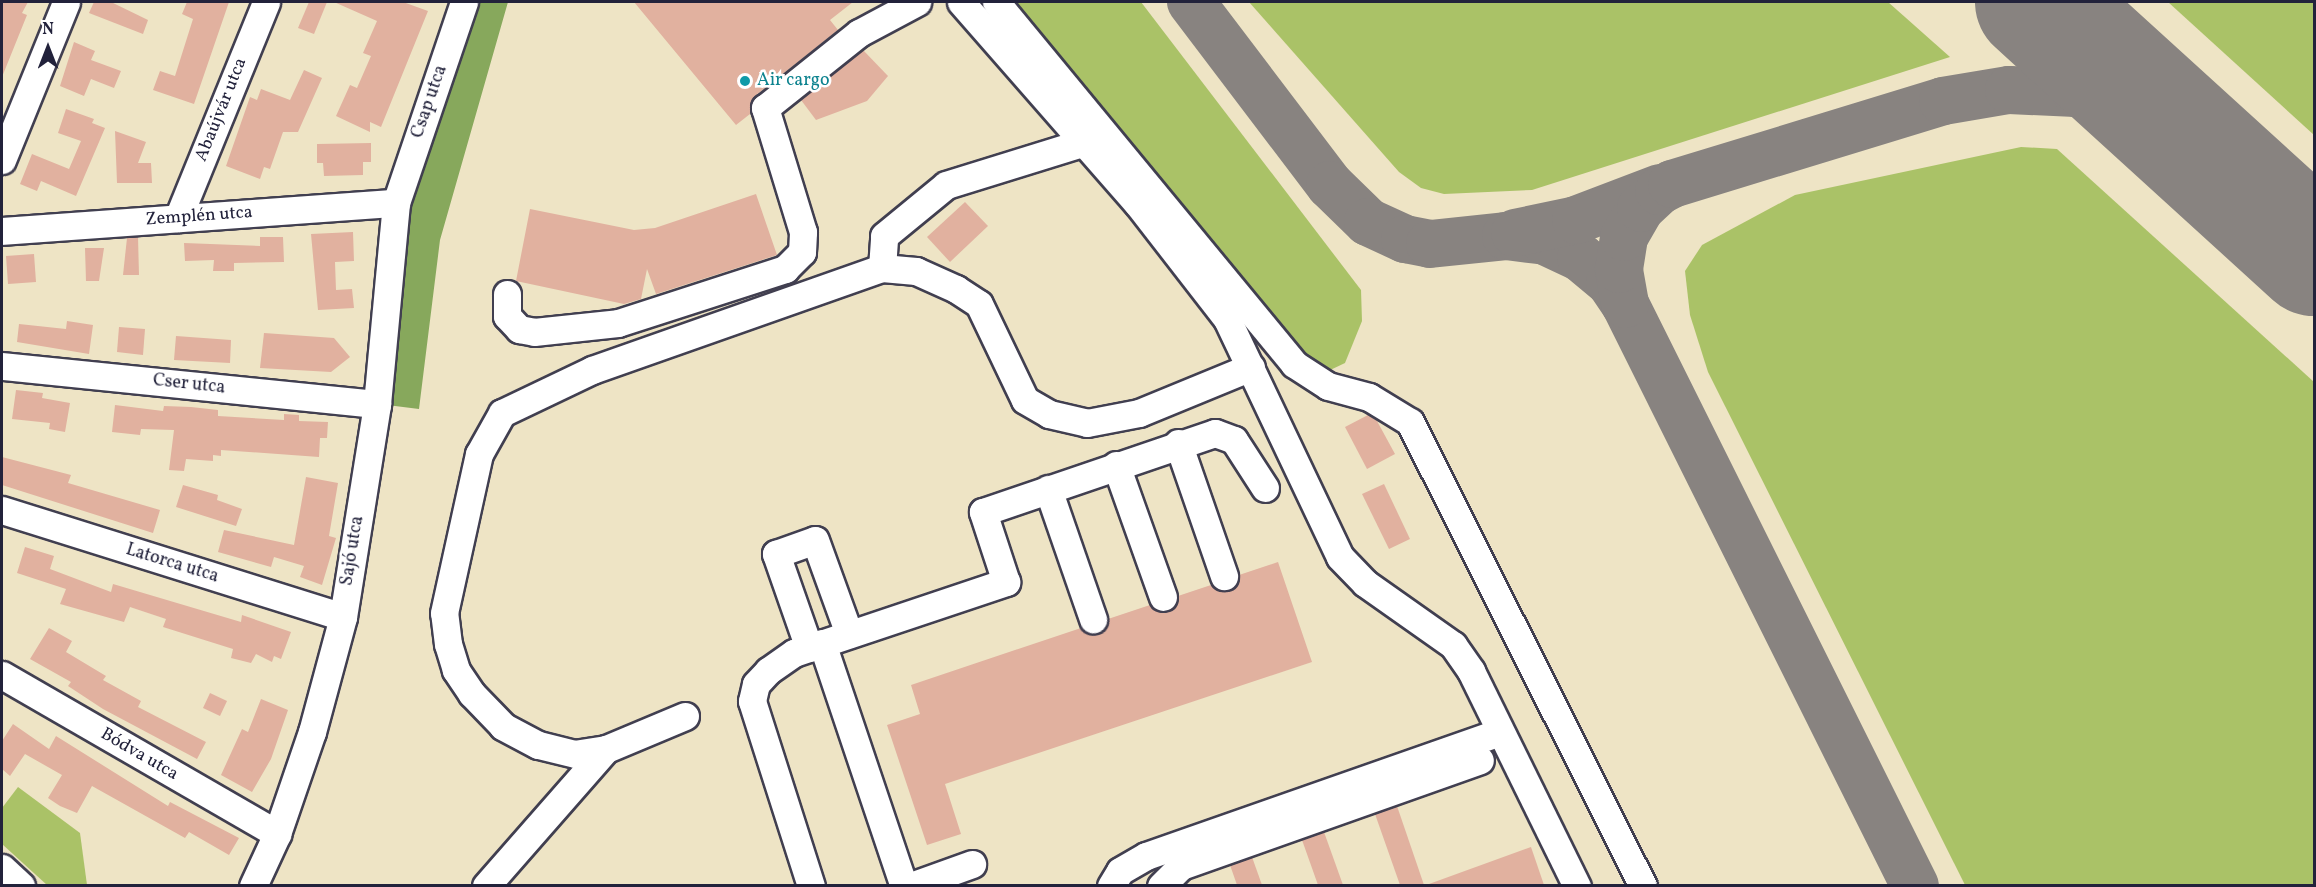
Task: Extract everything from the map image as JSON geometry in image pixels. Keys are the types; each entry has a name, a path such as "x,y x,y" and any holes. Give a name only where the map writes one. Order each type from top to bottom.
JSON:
{"street":[{"path":"2,160 66,2"},
{"name":"Abaújvár utca","path":"178,219 266,2"},
{"name":"Csap utca","path":"396,203 464,2"},
{"path":"507,294 507,316 519,329 534,332 618,323 785,269 802,252 803,232 765,108 859,33 917,2"},
{"path":"961,2 1082,143 1137,203 1227,319 1340,557 1365,583 1453,645 1471,671 1578,885"},
{"path":"996,2 1294,364 1328,386 1369,397 1410,422 1643,885"},
{"path":"882,268 884,236 946,185 1082,143"},
{"name":"Zemplén utca","path":"2,231 396,203"},
{"name":"Sajó utca","path":"252,885 277,834 312,732 343,617 377,404 396,203"},
{"path":"685,716 606,749 574,754 538,745 503,726 471,694 456,670 448,644 444,613 479,454 502,413 592,370 882,268 916,271 956,289 979,304 1025,400 1049,414 1087,423 1139,413 1251,367"},
{"name":"Cser utca","path":"2,366 377,404"},
{"path":"811,885 752,701 756,684 768,671 816,645 1006,582 983,512 1205,434 1227,435 1265,488"},
{"path":"1178,443 1224,576"},
{"path":"1116,465 1163,597"},
{"path":"1048,489 1093,620"},
{"name":"Latorca utca","path":"2,510 343,617"},
{"path":"849,634 815,540 776,554 816,645 903,885"},
{"name":"Bódva utca","path":"2,675 277,834"},
{"path":"1111,885 1120,871 1146,856 1500,732"},
{"path":"486,885 606,749"},
{"path":"1161,885 1181,866 1480,760"},
{"path":"911,885 972,864"},
{"path":"2,868 21,885"}],"green space":[{"path":"472,2 508,2 440,240 419,409 387,405 406,202"},
{"path":"997,2 1141,2 1361,290 1362,321 1345,363 1326,372 1301,354"},
{"path":"1249,2 1888,2 1950,57 1532,190 1444,194 1421,188 1399,172"},
{"path":"2168,2 2314,2 2314,135"},
{"path":"2021,147 2057,149 2314,382 2314,885 1965,885 1708,372 1690,315 1685,271 1702,245 1795,195"},
{"path":"18,787 80,833 87,885 47,885 2,844 2,808"}],"building":[{"path":"2,2 28,2 22,13 27,15 2,77"},
{"path":"94,2 111,2 148,20 143,34 89,13"},
{"path":"187,2 229,2 194,104 153,90 160,71 175,76 193,19 182,14"},
{"path":"309,2 327,2 314,34 298,28"},
{"path":"334,2 403,2 428,11 381,127 370,122 370,132 336,116 350,85 357,88 371,56 363,53 377,21"},
{"name":"Air cargo","path":"634,2 853,2 830,20 838,30 755,96 750,104 750,114 736,125"},
{"path":"74,42 95,51 91,60 121,71 114,88 91,79 84,96 60,86"},
{"path":"863,50 888,76 867,101 816,120 801,100"},
{"path":"304,70 322,78 298,132 283,132 270,169 264,167 260,179 226,166 250,97 257,100 261,89 290,100"},
{"path":"66,109 94,119 92,123 105,128 76,196 41,181 37,191 20,184 32,154 69,169 81,141 58,133"},
{"path":"115,131 146,142 138,163 151,163 152,183 117,183"},
{"path":"371,143 371,162 363,162 363,175 324,176 323,163 317,163 317,144"},
{"path":"756,194 777,255 656,294 647,269 641,299 624,304 516,281 530,209 634,230 655,228"},
{"path":"965,202 988,226 950,262 927,237"},
{"path":"353,232 354,261 335,262 336,290 352,289 354,308 318,310 311,234"},
{"path":"138,237 139,275 123,275 127,238"},
{"path":"260,237 283,237 284,262 234,263 234,271 213,271 214,260 185,261 184,243 260,246"},
{"path":"85,248 104,248 99,281 86,281"},
{"path":"34,254 36,282 8,284 6,256"},
{"path":"67,321 93,325 89,354 17,342 19,324 66,329"},
{"path":"119,327 145,329 143,355 117,352"},
{"path":"264,333 334,338 350,357 331,372 260,368"},
{"path":"176,336 231,340 230,363 174,360"},
{"path":"16,390 43,393 42,398 70,403 65,432 49,429 50,423 12,419"},
{"path":"115,405 163,411 164,406 191,407 218,410 218,416 284,420 284,414 299,415 299,421 328,422 327,438 320,438 319,457 221,450 221,456 213,455 213,461 186,459 184,471 169,470 174,430 141,429 140,435 112,432"},
{"path":"1368,415 1377,421 1395,454 1367,469 1345,427"},
{"path":"2,457 71,475 68,483 160,510 153,533 2,485"},
{"path":"306,477 338,483 329,536 336,538 322,585 300,577 304,566 274,557 271,567 218,552 224,530 294,545"},
{"path":"1384,484 1410,539 1389,549 1362,494"},
{"path":"183,485 218,495 217,500 242,509 236,526 176,507"},
{"path":"25,547 54,556 50,569 111,592 113,584 241,622 242,615 291,632 281,659 274,656 272,662 256,654 251,663 231,658 233,649 163,627 166,619 130,607 124,622 60,604 66,589 17,573"},
{"path":"1278,562 1312,662 945,784 961,834 927,845 887,725 920,714 911,685 1081,628 1098,634 1105,629 1108,619 1150,605 1160,612 1168,612 1175,607 1178,596 1211,585 1220,591 1229,591 1236,586 1239,575"},
{"path":"49,628 72,641 66,652 106,676 103,680 141,701 138,707 206,742 197,759 103,709 68,686 71,682 30,659"},
{"path":"210,693 227,701 220,716 203,708"},
{"path":"261,699 288,710 271,759 252,792 221,775 242,729 248,732"},
{"path":"13,724 49,749 56,736 168,806 170,802 239,838 229,855 189,832 185,838 92,786 77,813 60,806 48,798 62,775 25,754 10,776 2,769 2,741"},
{"path":"1397,806 1424,885 1400,885 1375,814"},
{"path":"1324,832 1343,885 1318,885 1302,840"},
{"path":"1531,847 1544,885 1429,885 1429,884"},
{"path":"1252,857 1262,885 1237,885 1230,865"}],"taxiway":[{"path":"1191,2 1330,185 1368,222 1405,239 1430,244 1506,236 1545,241 1581,258 1610,282 1625,304 1915,886"},
{"path":"1625,304 1619,269 1624,237 1641,208 1659,191 1672,184 1943,101 2009,90 2076,93 2143,115 2202,153"},
{"path":"1515,233 1576,220 1660,188"}],"runway":[{"path":"2036,2 2314,255"}],"place":[{"name":"Air cargo","path":"745,81"}]}
